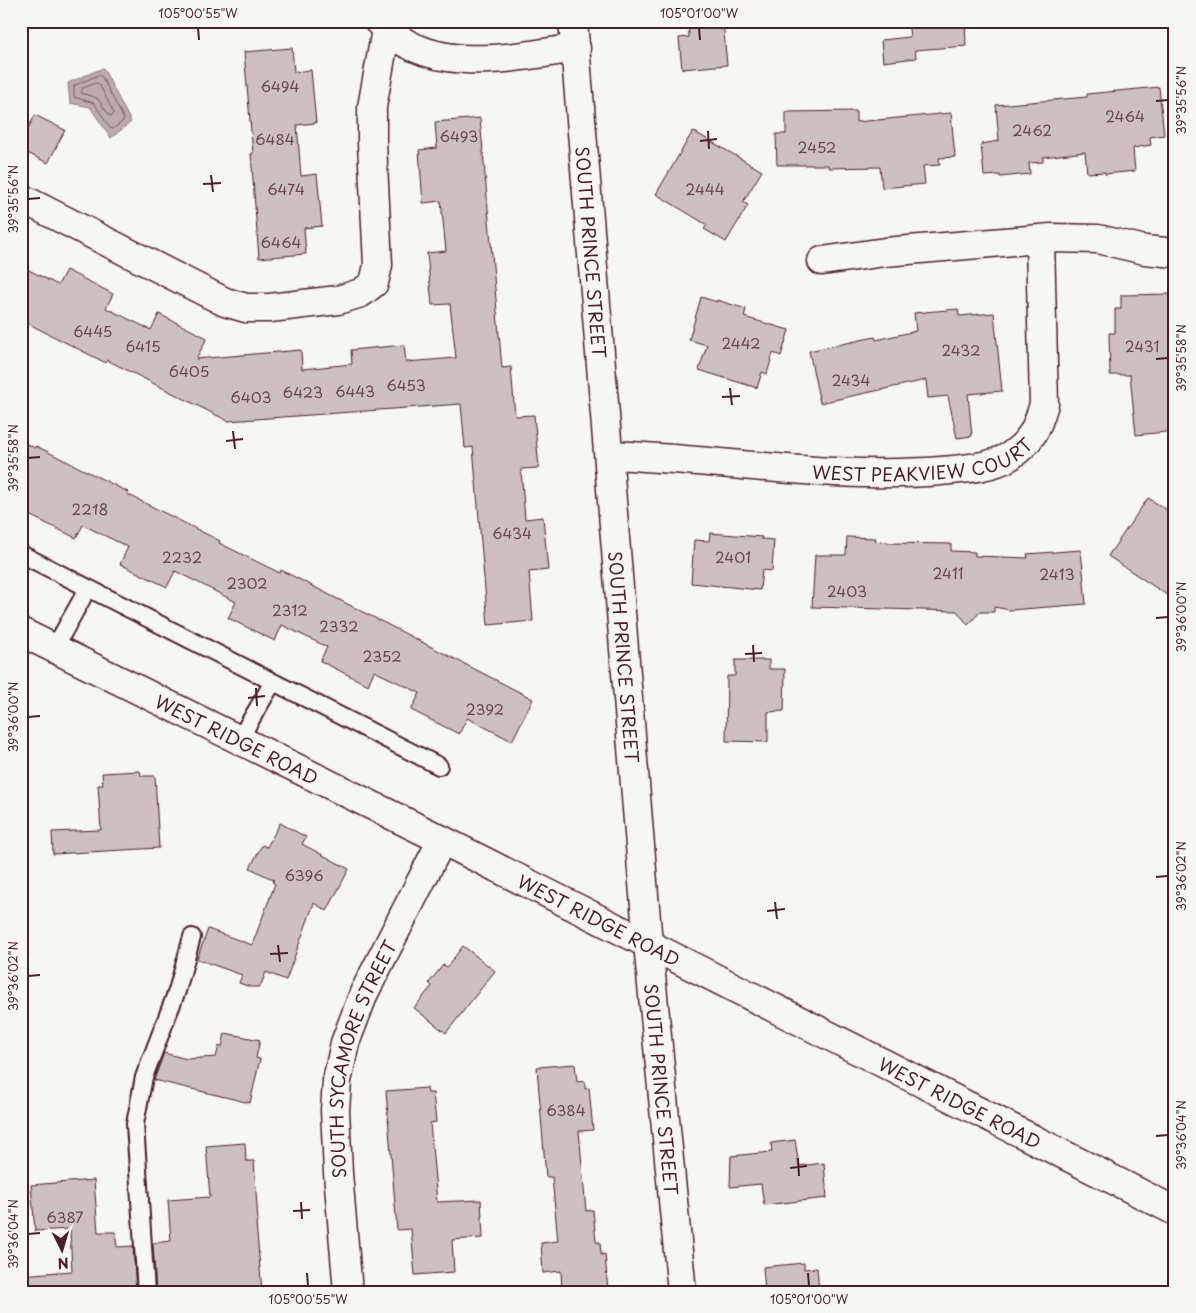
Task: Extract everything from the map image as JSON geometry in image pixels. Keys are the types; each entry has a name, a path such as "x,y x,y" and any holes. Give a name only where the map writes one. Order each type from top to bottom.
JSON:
{"street":[{"name":"SOUTH PRINCE STREET","path":"574,21 648,944 682,1292"},
{"path":"21,198 225,302 246,308 270,308 338,300 361,293 374,283 378,265 372,107 382,26 416,49 451,59 509,58 576,48"},
{"path":"822,261 885,252 1051,238 1098,240 1146,250 1175,253"},
{"name":"WEST PEAKVIEW COURT","path":"609,455 663,457 840,473 908,474 992,464 1009,456 1022,446 1037,428 1044,404 1040,240"},
{"name":"WEST RIDGE ROAD","path":"21,632 442,840 1175,1211"},
{"name":"SOUTH SYCAMORE STREET","path":"348,1292 338,1173 337,1081 345,1043 364,994 442,840"}],"lane":[{"path":"21,554 439,766"},
{"path":"54,649 88,588"},
{"path":"239,740 273,682"},
{"path":"146,1292 135,1124 144,1077 177,991 192,937"}],"water":[{"path":"103,68 131,122 111,138 90,107 70,103 68,83"}],"building":[{"path":"688,21 723,21 727,65 682,69 679,38 689,37"},
{"path":"908,21 965,21 966,46 915,50 916,58 883,62 881,40 910,37"},
{"path":"292,48 294,72 311,70 316,123 297,125 301,176 317,174 322,226 304,228 306,254 259,258 251,154 253,154 244,52"},
{"path":"1159,87 1164,135 1150,137 1151,145 1133,148 1135,171 1105,174 1105,172 1087,173 1085,152 1043,157 1043,162 1029,163 1030,174 1000,177 1000,175 984,176 981,144 999,141 996,105 1087,97 1087,94"},
{"path":"856,111 856,122 951,113 955,157 939,158 940,165 923,166 925,184 882,188 880,167 828,168 828,165 777,165 776,134 786,134 786,112"},
{"path":"35,115 65,130 48,163 21,150 21,142"},
{"path":"480,118 502,368 511,367 515,416 534,415 539,468 521,469 525,519 543,517 548,570 529,572 533,621 488,625 473,447 465,448 461,404 228,421 107,360 106,363 21,320 21,266 58,285 66,270 113,294 106,308 151,330 159,314 207,338 196,359 301,350 302,369 352,364 351,350 404,345 406,362 456,358 450,304 432,305 427,253 446,251 441,201 423,203 419,150 437,148 435,122"},
{"path":"693,131 762,171 743,202 748,205 726,242 704,229 707,225 656,194"},
{"path":"1175,294 1175,431 1136,435 1130,375 1110,375 1109,333 1115,333 1115,309 1121,309 1121,295"},
{"path":"701,297 746,309 744,317 789,330 781,356 773,353 767,374 762,372 757,388 699,370 707,345 689,340"},
{"path":"958,309 959,316 994,313 1002,391 968,394 972,436 957,438 948,396 928,398 926,380 820,403 809,351 875,337 876,340 916,331 914,313"},
{"path":"21,441 35,448 36,446 128,492 127,494 220,541 219,543 280,573 281,570 533,699 512,741 467,718 459,734 411,710 420,693 374,671 368,685 320,661 327,647 282,625 275,641 228,618 236,602 175,571 167,587 120,564 128,547 83,525 76,538 21,511"},
{"path":"1148,498 1175,515 1175,583 1167,595 1108,556"},
{"path":"710,533 762,537 761,539 774,540 772,571 762,570 760,590 691,583 694,540 709,541"},
{"path":"847,537 876,538 875,541 889,543 951,544 951,551 975,552 975,556 1028,558 1027,554 1081,550 1086,604 1010,610 994,607 994,612 980,612 968,625 957,611 812,607 815,555 846,555"},
{"path":"735,660 769,660 769,669 785,669 784,711 768,712 768,742 726,741 727,676 735,676"},
{"path":"140,771 141,776 155,776 159,848 53,854 52,832 101,830 98,785 103,785 102,773"},
{"path":"280,823 306,837 302,844 349,869 327,911 314,903 286,980 266,972 260,987 251,987 239,983 242,975 197,959 208,929 252,945 275,884 272,882 274,880 250,868 262,845 267,847"},
{"path":"463,946 495,971 446,1033 414,1008 432,986 429,983 443,965 447,967"},
{"path":"225,1033 260,1040 256,1058 260,1059 250,1103 154,1080 164,1053 187,1059 216,1057 219,1046 222,1047"},
{"path":"575,1064 577,1082 585,1081 585,1089 589,1088 593,1130 579,1131 586,1211 593,1210 596,1242 600,1242 601,1255 605,1254 608,1292 562,1292 561,1271 543,1273 541,1243 558,1241 552,1177 546,1177 537,1067"},
{"path":"427,1088 428,1093 433,1093 436,1122 430,1123 437,1202 481,1200 483,1238 452,1240 454,1272 415,1275 411,1229 397,1230 386,1091"},
{"path":"795,1140 799,1166 824,1163 827,1198 764,1205 761,1184 730,1187 731,1156 772,1152 771,1143"},
{"path":"245,1143 246,1161 254,1161 258,1222 256,1222 262,1292 156,1292 153,1243 171,1241 168,1200 210,1197 206,1146"},
{"path":"94,1180 98,1232 115,1232 117,1247 133,1246 136,1292 21,1292 21,1275 72,1271 70,1229 35,1231 31,1185"},
{"path":"804,1263 804,1269 817,1268 819,1292 765,1292 763,1267"}]}
